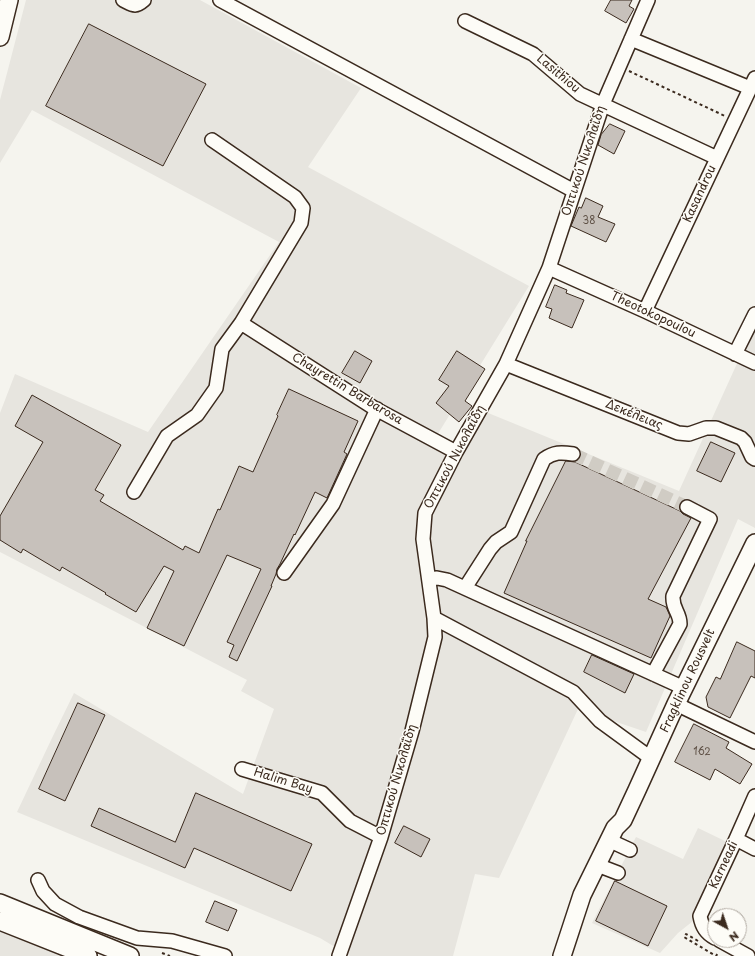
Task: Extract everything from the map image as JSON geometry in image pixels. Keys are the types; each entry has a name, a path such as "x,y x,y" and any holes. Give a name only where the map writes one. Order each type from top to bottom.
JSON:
{"main road":[{"path":"0,37 9,0"},
{"name":"Fragklinou Rousvelt","path":"562,956 582,895 615,828 623,820 676,704 755,543"},
{"name":"Fragklinou Rousvelt","path":"573,956 592,897 612,871 624,847 623,820"},
{"path":"0,903 130,956"},
{"path":"0,921 88,956"}],"street":[{"path":"122,0 133,5 139,4 144,0"},
{"path":"220,0 574,191"},
{"name":"Οπτικού Νικολαΐδη","path":"339,956 381,837 412,731 435,637 434,618 423,539 425,514 456,452 506,364 549,268 602,104 648,0"},
{"name":"Lasithiou","path":"464,21 533,54 580,94 717,158"},
{"path":"631,39 752,83"},
{"name":"Kasandrou","path":"645,310 752,83"},
{"path":"134,492 167,436 197,415 216,388 222,349 241,323 300,223 302,208 295,197 212,140"},
{"name":"Theotokopoulou","path":"549,268 645,310 755,363"},
{"path":"736,354 755,314"},
{"name":"Chayrettin Barbarosa","path":"241,323 377,409 456,452"},
{"name":"Δεκέλειας","path":"506,364 678,433 689,434 706,428 716,428 741,438 745,442 752,457 755,459"},
{"path":"284,573 333,504 377,409"},
{"path":"465,588 490,548 511,532 544,459 555,453 562,452 573,454"},
{"path":"653,674 680,624 680,618 672,602 673,596 710,519 688,507"},
{"path":"429,579 437,578 446,580 465,588 684,688"},
{"path":"434,618 572,692 600,721 652,758"},
{"path":"676,704 755,742"},
{"name":"Halim Bay","path":"242,769 322,793 350,821 381,837"},
{"name":"Karneadi","path":"707,932 702,924 700,916 709,889 736,839 755,796"},
{"path":"736,839 755,849"},
{"path":"38,880 43,891 55,904 79,916 137,938 172,941 225,956"},
{"path":"731,948 748,956"}],"path":[{"path":"619,66 734,121"},
{"path":"707,938 686,934 684,937 716,956"}],"shaded area":[{"path":"26,0 200,0 361,88 308,167 529,286 431,445 451,459 476,408 679,491 755,324 755,528 738,519 646,732 578,709 499,878 475,874 453,956 350,956 320,938 17,812 74,693 243,794 274,709 241,691 247,680 0,552 0,413 15,374 148,432 279,242 32,110 0,163 0,100"},
{"path":"698,828 727,842 705,887 693,921 678,933 660,953 592,923 636,837 683,859"},
{"path":"0,928 72,956 0,956"}],"building":[{"path":"611,0 632,0 629,6 634,9 626,23 605,11"},
{"path":"89,24 206,84 163,166 46,106"},
{"path":"610,124 625,131 614,154 598,145 601,135"},
{"path":"586,198 603,206 598,217 615,224 606,242 571,226 579,207 581,208"},
{"path":"555,285 567,290 566,293 584,300 572,328 549,318 552,309 546,307"},
{"path":"355,351 372,361 360,383 342,373"},
{"path":"457,351 485,369 465,401 472,406 459,422 436,403 449,386 439,380"},
{"path":"289,389 358,421 344,452 347,454 327,498 315,492 277,569 272,586 237,661 229,657 234,645 227,642 261,569 227,555 184,646 147,628 174,571 164,566 136,612 62,567 60,571 23,549 21,553 0,540 0,516 43,442 15,426 32,395 121,445 95,490 104,495 100,501 183,550 185,546 199,553 239,466 253,472"},
{"path":"711,442 735,453 721,482 697,471"},
{"path":"566,461 575,462 680,511 691,518 648,599 666,607 670,616 651,658 504,593 526,541"},
{"path":"737,642 755,651 755,678 751,676 730,718 708,707 706,697 716,677 720,679"},
{"path":"592,655 634,674 625,693 584,672"},
{"path":"78,703 105,715 65,801 39,789"},
{"path":"694,724 729,742 726,748 752,764 740,784 715,769 710,780 675,762"},
{"path":"196,793 312,844 291,891 194,848 185,868 91,826 99,808 175,842"},
{"path":"404,826 430,839 421,857 395,843"},
{"path":"615,881 667,906 648,946 596,921"},
{"path":"215,901 237,910 228,931 206,922"}],"tunnel":[{"path":"573,454 687,507"}]}
